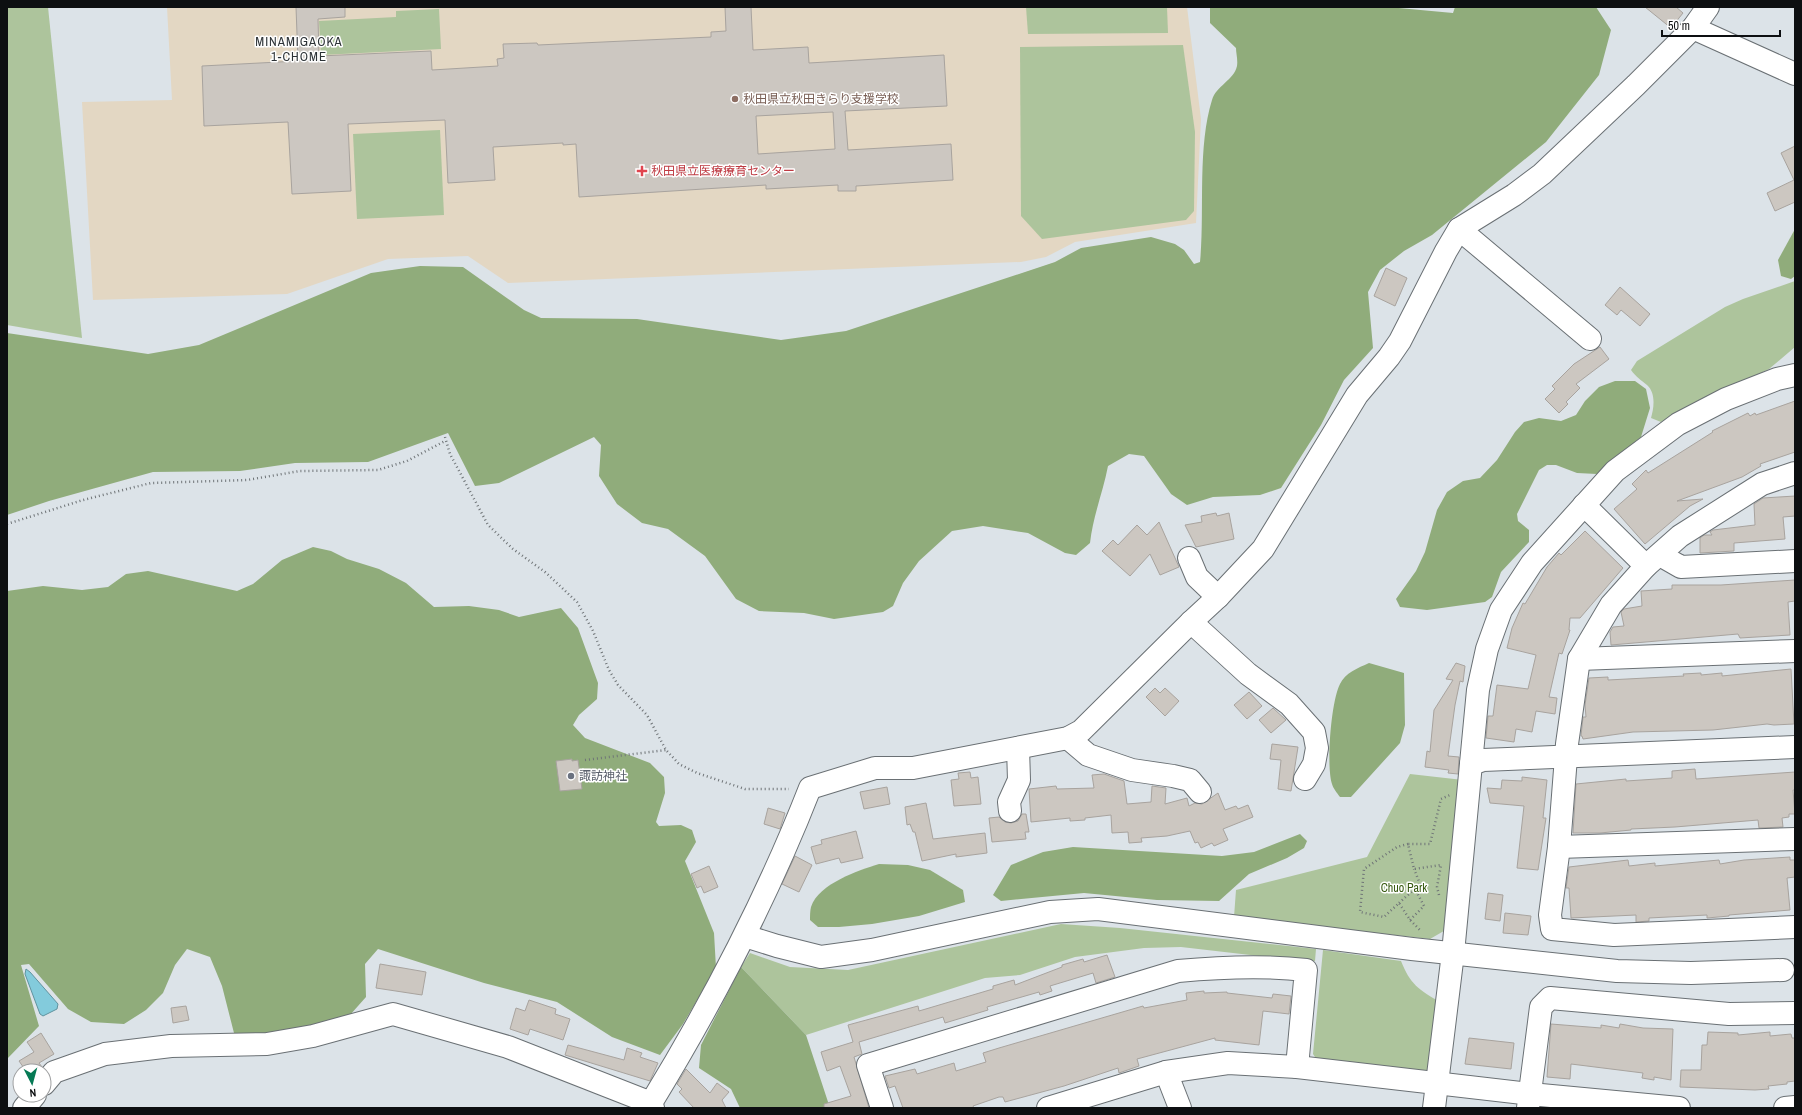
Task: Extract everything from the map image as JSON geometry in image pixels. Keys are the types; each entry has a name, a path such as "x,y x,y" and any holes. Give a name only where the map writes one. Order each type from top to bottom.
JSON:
{"street":[{"path":"52,1074 54,1072 105,1054 171,1046 267,1044 313,1036 393,1014 508,1047 652,1106 692,1036 712,994 745,936 790,839 810,788 875,768 913,768 1068,738 1081,731 1190,622 1218,597 1263,549 1356,394 1389,357 1400,341 1446,251 1459,229 1514,196 1542,174 1636,85 1692,28 1708,7"},
{"path":"1692,28 1795,74"},
{"path":"1459,229 1590,339"},
{"path":"1434,1108 1453,953 1478,690 1487,649 1501,610 1532,563 1615,472 1678,424 1726,399 1777,379 1795,375"},
{"path":"1795,473 1762,484 1680,536 1653,561 1611,605 1579,659 1566,757 1560,847 1550,915 1552,929 1614,935 1795,927"},
{"path":"1584,506 1653,561 1681,567 1795,561"},
{"path":"1189,558 1197,577 1218,597"},
{"path":"1190,622 1248,674 1289,704 1314,732 1317,748 1314,764 1305,779"},
{"path":"1579,659 1795,651"},
{"path":"1068,738 1088,755 1132,770 1190,780 1200,792"},
{"path":"1471,764 1482,760 1795,747"},
{"path":"1010,811 1009,802 1019,780 1018,748"},
{"path":"1560,847 1795,838"},
{"path":"745,936 821,957 872,950 1050,912 1098,909 1453,953 1617,971 1691,973 1783,970"},
{"path":"882,1108 868,1065 1178,970 1228,966 1275,967 1306,970 1297,1067"},
{"path":"1529,1101 1541,1007 1550,998 1729,1014 1795,1013"},
{"path":"1048,1108 1166,1072 1228,1063 1297,1067 1437,1083 1529,1101 1679,1108"},
{"path":"1166,1072 1180,1108"},
{"path":"1785,1108 1795,1107"}],"path":[{"path":"7,524 83,500 151,483 247,480 300,471 378,470 407,461 445,439 450,454 488,525 513,549 545,572 577,602 593,631 609,670 618,685 647,715 666,750 679,764 697,773 745,789 810,788"},
{"path":"585,760 666,750"},
{"path":"1408,844 1414,869 1420,884 1384,917 1360,912 1364,869 1397,848 1408,844 1430,844 1441,799 1448,795 1467,796"},
{"path":"1414,869 1442,865 1437,887 1440,902"},
{"path":"1410,920 1424,906 1415,889"},
{"path":"1399,903 1410,920 1421,931"}],"shaded area":[{"name":"秋田県立医療療育センター","path":"167,7 1187,7 1201,119 1196,223 1075,242 1046,257 1021,262 508,283 468,256 388,259 287,294 93,300 82,102 172,100"}],"green space":[{"path":"7,7 48,7 82,338 7,325"},
{"path":"1026,7 1167,7 1168,33 1028,34"},
{"path":"1210,7 1388,7 1453,13 1455,7 1596,7 1611,30 1599,75 1546,142 1432,235 1404,251 1380,270 1368,292 1373,348 1344,380 1321,425 1281,488 1260,495 1213,497 1187,505 1171,494 1144,456 1129,454 1108,466 1093,523 1090,543 1076,555 1065,553 1028,533 983,526 952,531 919,561 903,583 893,606 883,612 834,619 804,613 759,611 736,599 705,556 668,529 642,523 617,504 599,476 601,445 594,437 499,483 475,486 448,433 368,462 295,463 240,471 153,472 49,501 7,515 7,333 148,354 199,345 371,273 420,266 463,267 524,310 541,318 637,319 781,340 846,331 1055,262 1081,248 1151,237 1175,244 1184,250 1194,264 1200,262 1203,159 1207,119 1214,95 1232,75 1237,66 1236,48 1210,23"},
{"path":"439,9 441,49 321,55 319,21 396,17 396,11"},
{"path":"1183,45 1195,132 1194,211 1186,220 1042,239 1021,216 1020,47"},
{"path":"440,130 444,215 357,219 353,134"},
{"path":"1795,229 1795,276 1791,279 1781,276 1778,260"},
{"path":"1795,281 1795,347 1769,369 1661,422 1651,418 1653,410 1652,392 1650,388 1631,370 1637,361 1725,307 1743,299"},
{"path":"1615,381 1635,381 1646,389 1650,408 1641,437 1597,474 1577,473 1556,465 1547,465 1539,470 1517,514 1518,521 1529,530 1529,542 1501,572 1492,597 1485,602 1427,610 1400,607 1396,599 1416,571 1425,552 1437,510 1447,492 1463,481 1480,478 1497,460 1515,432 1524,422 1539,418 1561,421 1576,415 1585,401 1599,387"},
{"path":"313,547 331,551 347,559 379,569 406,583 434,607 469,606 499,610 519,617 561,608 578,628 598,683 597,699 579,715 573,725 585,738 650,763 664,777 665,793 656,822 659,826 681,825 692,830 696,842 685,861 714,933 716,968 683,1024 660,1055 612,1037 557,1002 484,983 378,949 365,964 366,997 350,1015 305,1032 263,1034 234,1033 222,986 210,957 187,949 175,965 163,993 146,1010 124,1024 91,1022 68,1009 29,964 21,965 39,1026 7,1059 7,591 43,586 82,590 108,587 126,574 148,571 237,591 253,584 282,560"},
{"path":"1369,663 1404,673 1405,725 1400,743 1351,797 1340,797 1332,784 1329,763 1330,734 1334,704 1342,680 1352,671"},
{"name":"Chuo Park","path":"1410,774 1463,780 1449,928 1430,939 1234,917 1236,890 1367,857"},
{"path":"1300,834 1307,841 1304,848 1287,858 1249,874 1219,901 1157,900 1084,893 1001,901 993,895 1011,865 1043,852 1073,847 1222,856 1254,852"},
{"path":"879,864 908,865 930,870 963,890 965,902 919,916 872,924 818,927 810,920 811,907 815,899 822,891 840,879"},
{"path":"1061,924 1120,928 1316,949 1315,961 1181,947 1144,948 1075,957 1020,975 985,978 806,1035 741,967 750,953 790,967 848,970"},
{"path":"1323,950 1401,961 1404,969 1416,986 1440,1002 1432,1063 1425,1074 1319,1063 1313,1054"},
{"path":"741,967 806,1035 830,1108 740,1108 731,1089 699,1068 701,1045"}],"water":[{"path":"26,969 58,1004 57,1009 43,1016 40,1014 25,974"}],"building":[{"path":"296,7 345,7 345,17 318,19 319,56 431,51 432,70 498,66 497,59 504,58 503,44 537,43 538,45 711,37 711,32 726,31 725,7 751,7 753,50 808,47 809,63 944,55 947,106 845,111 848,150 951,144 953,180 856,186 856,191 838,191 838,185 766,189 766,185 579,197 576,144 563,145 563,143 493,147 495,180 448,183 445,120 348,124 351,191 292,194 288,122 204,126 202,66 298,61","holes":["833,112 835,149 758,154 756,116"]},
{"path":"1645,7 1676,7 1683,13 1671,28"},
{"path":"1795,146 1795,202 1775,211 1767,193 1794,180 1781,153"},
{"path":"1386,268 1407,278 1395,306 1374,296"},
{"path":"1620,287 1650,314 1640,326 1621,310 1617,315 1605,305"},
{"path":"1600,347 1609,359 1576,384 1580,388 1566,402 1568,404 1559,413 1545,399 1555,389 1552,386 1574,364"},
{"path":"1795,401 1795,452 1760,464 1761,466 1742,477 1677,501 1703,499 1690,506 1645,544 1614,509 1637,489 1632,484 1646,470 1648,473 1713,432 1712,431 1748,413 1750,416 1755,413 1756,415"},
{"path":"1795,496 1795,516 1783,517 1785,539 1734,543 1734,551 1700,553 1700,538 1704,535 1712,535 1710,532 1713,530 1755,525 1754,504 1763,498"},
{"path":"1216,513 1217,516 1229,513 1234,539 1196,547 1185,525 1202,522 1201,516"},
{"path":"1159,522 1179,567 1160,575 1150,554 1130,576 1102,551 1113,540 1118,545 1137,525 1147,535"},
{"path":"1585,531 1623,568 1580,618 1570,618 1570,630 1562,654 1559,653 1549,697 1557,698 1555,714 1536,711 1532,732 1516,729 1514,742 1486,738 1488,716 1493,716 1497,685 1528,689 1536,655 1507,648 1512,628 1523,603 1525,604 1547,567 1559,553 1561,555"},
{"path":"1795,580 1795,601 1788,602 1790,635 1740,638 1738,634 1611,645 1610,632 1613,627 1624,626 1621,612 1624,609 1642,606 1641,591 1672,589 1672,585 1721,585"},
{"path":"1456,663 1465,666 1463,682 1460,681 1455,705 1448,756 1459,757 1458,774 1448,773 1449,770 1425,767 1427,751 1430,752 1434,710 1453,680 1446,679"},
{"path":"1791,669 1794,724 1767,724 1713,730 1633,732 1583,739 1581,736 1583,717 1586,717 1585,705 1589,678 1608,677 1608,680 1684,676 1683,674 1701,673 1701,675 1722,673 1722,676"},
{"path":"1155,688 1160,693 1165,688 1179,701 1165,716 1146,697"},
{"path":"1249,692 1262,706 1247,719 1234,705"},
{"path":"1273,708 1286,720 1271,733 1259,720"},
{"path":"1272,744 1298,747 1291,791 1278,789 1281,760 1270,759"},
{"name":"諏訪神社","path":"572,759 572,761 578,760 582,789 560,791 556,761"},
{"path":"1695,769 1696,779 1795,772 1795,790 1793,790 1795,814 1789,814 1789,817 1782,818 1783,827 1759,828 1758,820 1631,829 1600,833 1573,833 1576,784 1626,779 1626,781 1672,778 1672,771"},
{"path":"970,772 971,778 978,777 981,804 954,806 951,780 959,779 958,773"},
{"path":"1104,774 1124,781 1127,804 1151,802 1152,786 1166,788 1165,804 1187,798 1189,806 1195,803 1202,804 1218,793 1225,810 1236,806 1238,809 1248,805 1253,817 1223,829 1228,840 1214,846 1212,843 1201,848 1198,842 1195,843 1190,831 1167,836 1141,838 1142,842 1129,843 1128,832 1112,833 1111,815 1085,818 1085,820 1070,821 1070,818 1031,822 1029,789 1056,786 1057,789 1094,788 1092,775"},
{"path":"1522,777 1547,780 1543,818 1546,818 1538,870 1517,868 1524,806 1490,803 1487,788 1501,789 1502,780 1522,781"},
{"path":"887,787 890,804 864,809 860,792"},
{"path":"926,803 933,839 985,833 987,853 956,857 956,854 922,861 915,832 913,832 910,824 907,825 905,807"},
{"path":"768,808 785,813 780,829 764,824"},
{"path":"1022,814 1026,814 1029,832 1025,832 1026,839 992,842 989,818 999,817 1005,822 1011,823 1018,821"},
{"path":"856,831 863,858 841,863 839,858 816,864 811,847 822,844 821,840"},
{"path":"795,856 812,865 799,892 782,884"},
{"path":"1790,857 1790,860 1795,860 1795,877 1787,878 1790,910 1707,918 1707,915 1649,918 1649,921 1636,922 1636,915 1571,918 1569,888 1566,888 1569,867 1628,860 1629,866 1655,863 1655,866 1719,860 1720,864 1744,860"},
{"path":"709,866 718,887 704,893 701,886 697,888 691,874"},
{"path":"1488,893 1503,895 1500,921 1485,919"},
{"path":"1505,913 1531,916 1528,935 1503,933"},
{"path":"1107,955 1115,977 1096,983 1093,973 1050,986 1052,991 1040,995 1039,992 987,1007 988,1010 945,1023 943,1017 859,1042 862,1054 854,1057 869,1108 824,1108 824,1104 851,1096 840,1066 827,1071 821,1052 853,1042 848,1025 918,1006 919,1011 993,989 993,986 1014,980 1015,985 1062,967 1062,965 1083,959 1084,962"},
{"path":"380,964 426,972 422,995 376,988"},
{"path":"1204,991 1204,993 1227,992 1272,998 1273,994 1291,996 1289,1014 1263,1011 1259,1045 1215,1040 1215,1038 1137,1059 1139,1066 1119,1073 1118,1068 1064,1086 1005,1102 1003,1097 999,1097 973,1106 974,1108 903,1108 895,1086 889,1088 885,1076 915,1069 917,1074 954,1063 956,1071 986,1062 983,1053 1143,1006 1144,1008 1187,1000 1186,993"},
{"path":"529,1000 556,1009 555,1014 570,1019 563,1040 530,1029 528,1035 510,1029 516,1008 525,1011"},
{"path":"186,1006 189,1020 173,1023 171,1008"},
{"path":"1551,1024 1601,1028 1601,1025 1619,1028 1620,1024 1643,1028 1673,1029 1671,1080 1654,1077 1654,1080 1642,1078 1643,1073 1571,1064 1570,1079 1547,1077"},
{"path":"1708,1032 1738,1033 1738,1035 1770,1032 1770,1036 1791,1034 1792,1038 1795,1038 1795,1081 1787,1082 1787,1084 1768,1086 1769,1089 1755,1090 1680,1087 1681,1070 1701,1070 1702,1045 1707,1045"},
{"path":"41,1033 54,1054 39,1063 20,1063 19,1061 34,1052 27,1042"},
{"path":"1469,1038 1514,1043 1511,1069 1465,1064"},
{"path":"568,1045 624,1060 627,1048 642,1053 640,1057 658,1063 650,1081 565,1055"},
{"path":"686,1069 710,1093 717,1083 729,1092 722,1100 726,1108 694,1108 679,1092 682,1089 677,1084"}],"place":[{"name":"秋田県立秋田きらり支援学校","path":"735,99"},
{"name":"秋田県立医療療育センター","path":"642,171"},
{"name":"諏訪神社","path":"571,776"}],"district":[{"name":"MINAMIGAOKA 1-CHOME","path":"299,48"}]}
